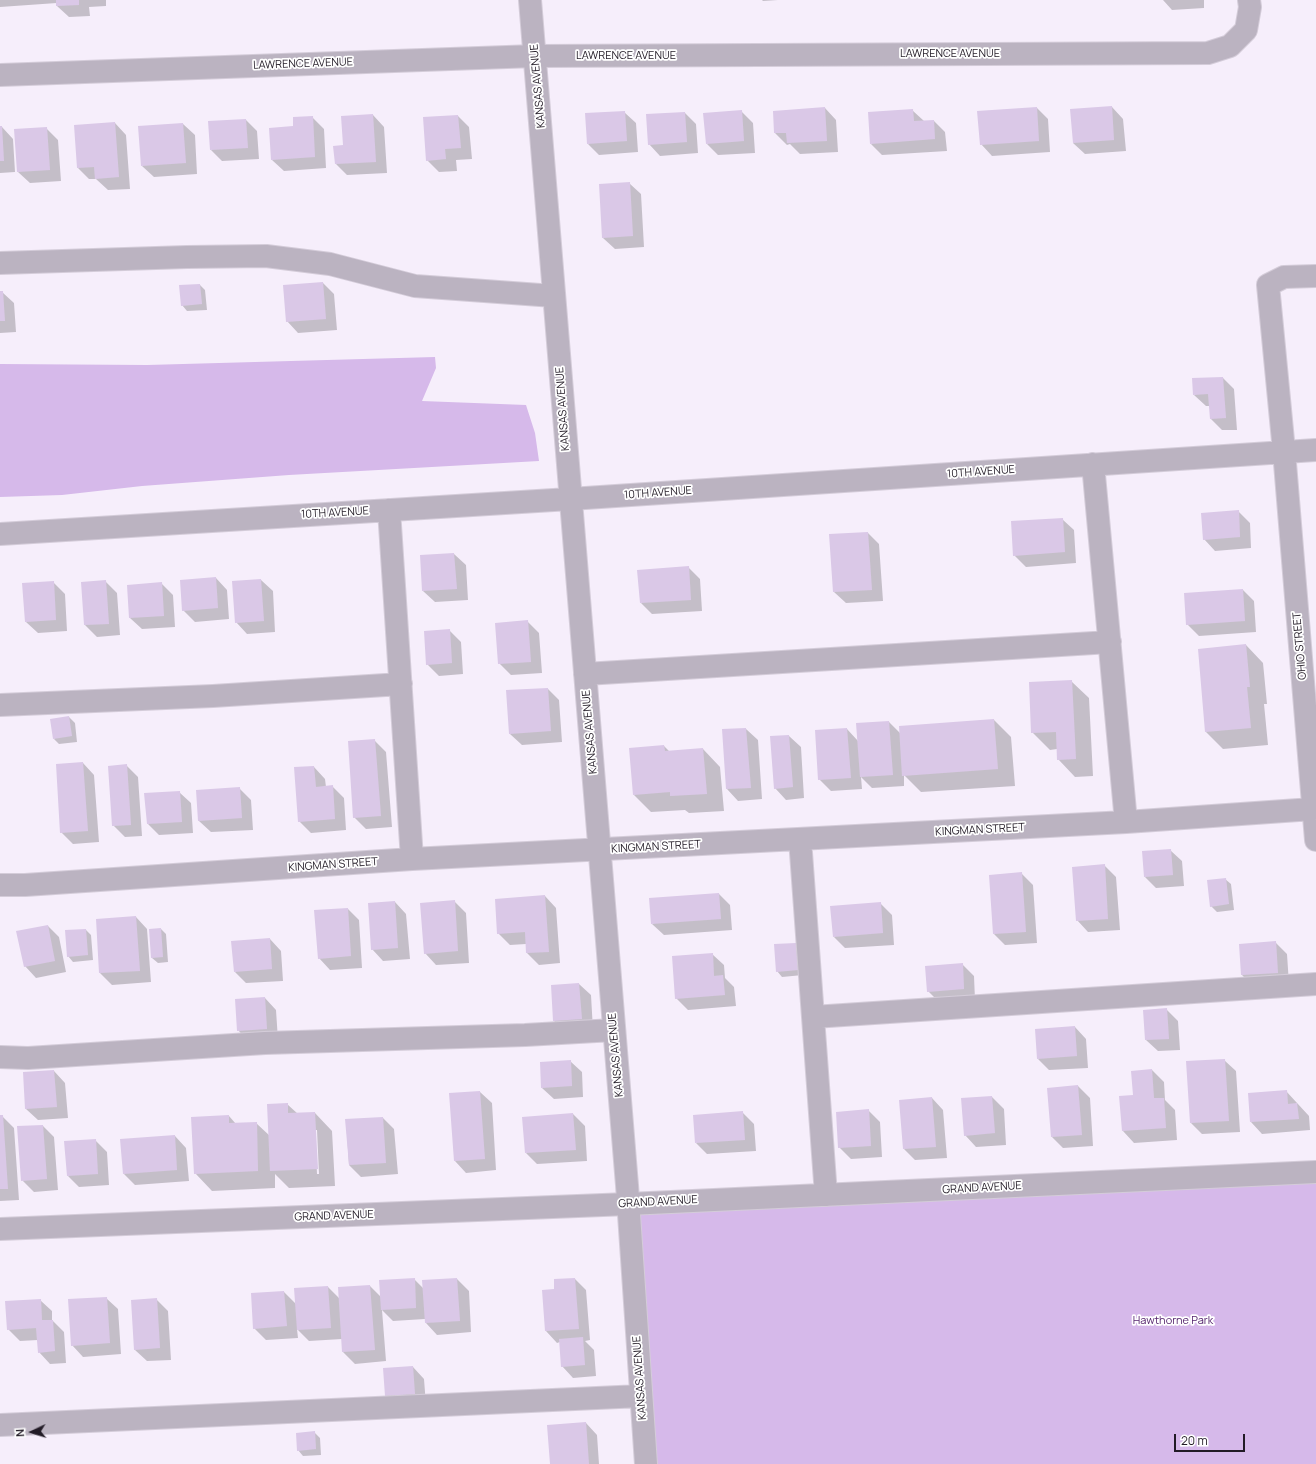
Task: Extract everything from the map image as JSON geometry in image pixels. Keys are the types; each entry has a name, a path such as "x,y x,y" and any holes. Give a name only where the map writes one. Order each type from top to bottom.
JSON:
{"street":[{"name":"KANSAS AVENUE","path":"530,0 600,850 628,1204 646,1464"},
{"name":"LAWRENCE AVENUE","path":"0,75 535,56 1208,53 1230,46 1246,30 1250,7 1249,0"},
{"path":"0,264 187,257 266,256 330,264 415,286 554,296"},
{"name":"OHIO STREET","path":"1316,276 1284,277 1268,285 1284,451 1309,670 1313,809 1316,840"},
{"name":"10TH AVENUE","path":"0,534 570,499 1316,450"},
{"path":"1093,464 1126,822"},
{"path":"389,510 412,859"},
{"path":"585,674 1110,642"},
{"path":"0,705 213,696 401,684"},
{"name":"KINGMAN STREET","path":"0,885 25,885 412,859 1126,822 1313,809"},
{"path":"800,839 826,1195"},
{"path":"813,1017 1316,984"},
{"path":"0,1057 28,1058 265,1043 525,1035 614,1030"},
{"name":"GRAND AVENUE","path":"0,1229 628,1204 1316,1172"},
{"path":"0,1425 641,1396"}],"green space":[{"path":"435,357 436,368 422,401 526,405 535,433 539,461 289,475 142,486 62,495 0,497 0,364 147,365"},
{"name":"Hawthorne Park","path":"1316,1172 1316,1464 646,1464 628,1204"}],"building":[{"path":"56,0 79,0 79,5 56,6"},
{"path":"1112,106 1114,140 1073,143 1070,109"},
{"path":"825,107 827,141 787,143 786,133 774,133 773,111"},
{"path":"1037,107 1039,141 980,145 977,111"},
{"path":"913,109 914,121 934,120 935,139 870,144 868,112"},
{"path":"742,110 744,141 706,144 703,113"},
{"path":"625,111 627,141 587,144 585,113"},
{"path":"685,112 687,142 648,145 646,114"},
{"path":"373,114 376,162 335,164 333,146 343,145 341,116"},
{"path":"458,115 461,148 445,149 446,159 426,161 423,117"},
{"path":"313,116 315,157 271,160 269,128 293,126 293,117"},
{"path":"246,119 248,148 210,150 208,121"},
{"path":"115,122 119,177 95,179 94,167 77,168 74,125"},
{"path":"183,123 186,163 141,166 138,126"},
{"path":"0,126 2,126 4,161 0,161"},
{"path":"47,127 50,170 17,172 14,129"},
{"path":"630,182 633,236 602,238 599,184"},
{"path":"323,282 326,319 286,322 283,285"},
{"path":"200,284 202,304 181,306 179,285"},
{"path":"0,291 3,291 5,321 0,321"},
{"path":"1223,377 1226,418 1210,419 1208,394 1193,395 1192,378"},
{"path":"1239,510 1240,537 1203,540 1201,513"},
{"path":"1063,518 1065,552 1013,556 1011,521"},
{"path":"868,532 872,590 833,592 829,534"},
{"path":"454,553 457,589 422,591 420,555"},
{"path":"689,566 691,600 640,603 637,570"},
{"path":"216,577 218,608 182,611 180,580"},
{"path":"261,579 264,621 235,623 232,581"},
{"path":"106,580 109,624 84,625 81,582"},
{"path":"54,581 56,620 25,622 22,583"},
{"path":"162,582 164,616 129,618 127,585"},
{"path":"1243,589 1245,621 1186,625 1184,593"},
{"path":"528,620 531,662 498,664 495,623"},
{"path":"450,629 452,663 426,665 424,631"},
{"path":"1246,644 1250,687 1247,687 1251,728 1205,732 1198,649"},
{"path":"1072,680 1076,759 1057,760 1056,732 1031,733 1029,682"},
{"path":"548,688 551,731 509,734 506,690"},
{"path":"69,716 72,736 53,739 50,719"},
{"path":"994,719 998,769 902,776 899,726"},
{"path":"889,721 893,775 860,777 856,723"},
{"path":"746,728 751,788 726,789 722,729"},
{"path":"847,728 851,778 818,780 815,730"},
{"path":"789,735 793,787 774,789 770,736"},
{"path":"375,739 381,816 353,818 348,741"},
{"path":"664,745 665,751 703,748 707,794 670,796 670,792 633,795 629,748"},
{"path":"83,762 88,831 60,833 56,764"},
{"path":"127,764 131,825 112,826 108,766"},
{"path":"314,766 316,787 333,785 335,819 298,822 294,767"},
{"path":"240,787 242,818 198,821 196,790"},
{"path":"180,791 182,822 147,824 144,793"},
{"path":"1171,849 1173,875 1144,877 1142,851"},
{"path":"1105,864 1108,919 1076,921 1072,867"},
{"path":"1022,872 1026,932 993,934 989,875"},
{"path":"1226,878 1229,904 1210,907 1207,880"},
{"path":"719,893 721,919 651,924 649,898"},
{"path":"545,895 549,952 526,953 525,932 497,934 495,899"},
{"path":"455,900 458,951 424,954 420,903"},
{"path":"395,901 398,948 371,950 368,903"},
{"path":"881,902 883,933 833,937 830,906"},
{"path":"348,908 351,956 318,959 314,910"},
{"path":"136,916 140,971 99,973 96,919"},
{"path":"48,925 55,961 24,967 16,931"},
{"path":"161,928 163,957 151,958 149,929"},
{"path":"86,929 88,955 67,957 65,930"},
{"path":"270,938 272,969 234,972 231,941"},
{"path":"1276,941 1278,973 1241,975 1239,944"},
{"path":"796,943 798,970 776,972 774,944"},
{"path":"713,953 714,976 723,975 725,995 675,999 672,956"},
{"path":"963,963 964,989 927,992 925,966"},
{"path":"579,983 582,1019 553,1021 551,985"},
{"path":"265,997 267,1029 237,1031 235,999"},
{"path":"1167,1008 1169,1039 1145,1040 1143,1010"},
{"path":"1075,1026 1077,1056 1037,1059 1035,1029"},
{"path":"1225,1059 1229,1121 1190,1123 1186,1061"},
{"path":"571,1060 572,1086 541,1088 540,1062"},
{"path":"1152,1069 1154,1098 1164,1098 1166,1128 1122,1131 1119,1096 1133,1095 1131,1071"},
{"path":"54,1070 57,1107 25,1109 23,1072"},
{"path":"1078,1085 1082,1135 1051,1137 1047,1088"},
{"path":"1287,1090 1288,1104 1297,1103 1299,1119 1250,1122 1248,1093"},
{"path":"480,1091 485,1159 454,1161 449,1093"},
{"path":"992,1096 995,1133 964,1136 961,1098"},
{"path":"932,1097 936,1147 903,1149 899,1100"},
{"path":"288,1103 288,1113 315,1112 318,1169 270,1171 267,1104"},
{"path":"869,1109 871,1146 838,1148 836,1112"},
{"path":"743,1111 745,1140 695,1143 693,1115"},
{"path":"573,1113 576,1150 525,1153 522,1117"},
{"path":"0,1115 3,1115 8,1189 0,1189"},
{"path":"229,1115 229,1123 257,1122 258,1171 194,1174 191,1117"},
{"path":"383,1117 386,1163 349,1165 345,1119"},
{"path":"43,1125 47,1179 21,1181 17,1126"},
{"path":"175,1135 177,1170 123,1174 120,1139"},
{"path":"96,1139 98,1174 67,1176 64,1141"},
{"path":"415,1278 416,1308 381,1310 379,1280"},
{"path":"457,1278 460,1321 425,1323 422,1280"},
{"path":"575,1278 579,1329 545,1331 542,1290 554,1289 554,1279"},
{"path":"370,1285 375,1350 342,1352 338,1287"},
{"path":"328,1286 331,1328 297,1330 294,1288"},
{"path":"284,1291 287,1326 253,1329 251,1293"},
{"path":"107,1297 110,1343 71,1346 68,1299"},
{"path":"157,1298 160,1348 134,1350 131,1300"},
{"path":"41,1299 42,1320 53,1320 55,1351 38,1353 36,1328 7,1330 5,1301"},
{"path":"583,1337 585,1365 561,1367 559,1339"},
{"path":"413,1366 415,1394 385,1396 383,1368"},
{"path":"586,1422 589,1464 550,1464 547,1425"},
{"path":"315,1431 316,1449 297,1451 296,1433"}]}
